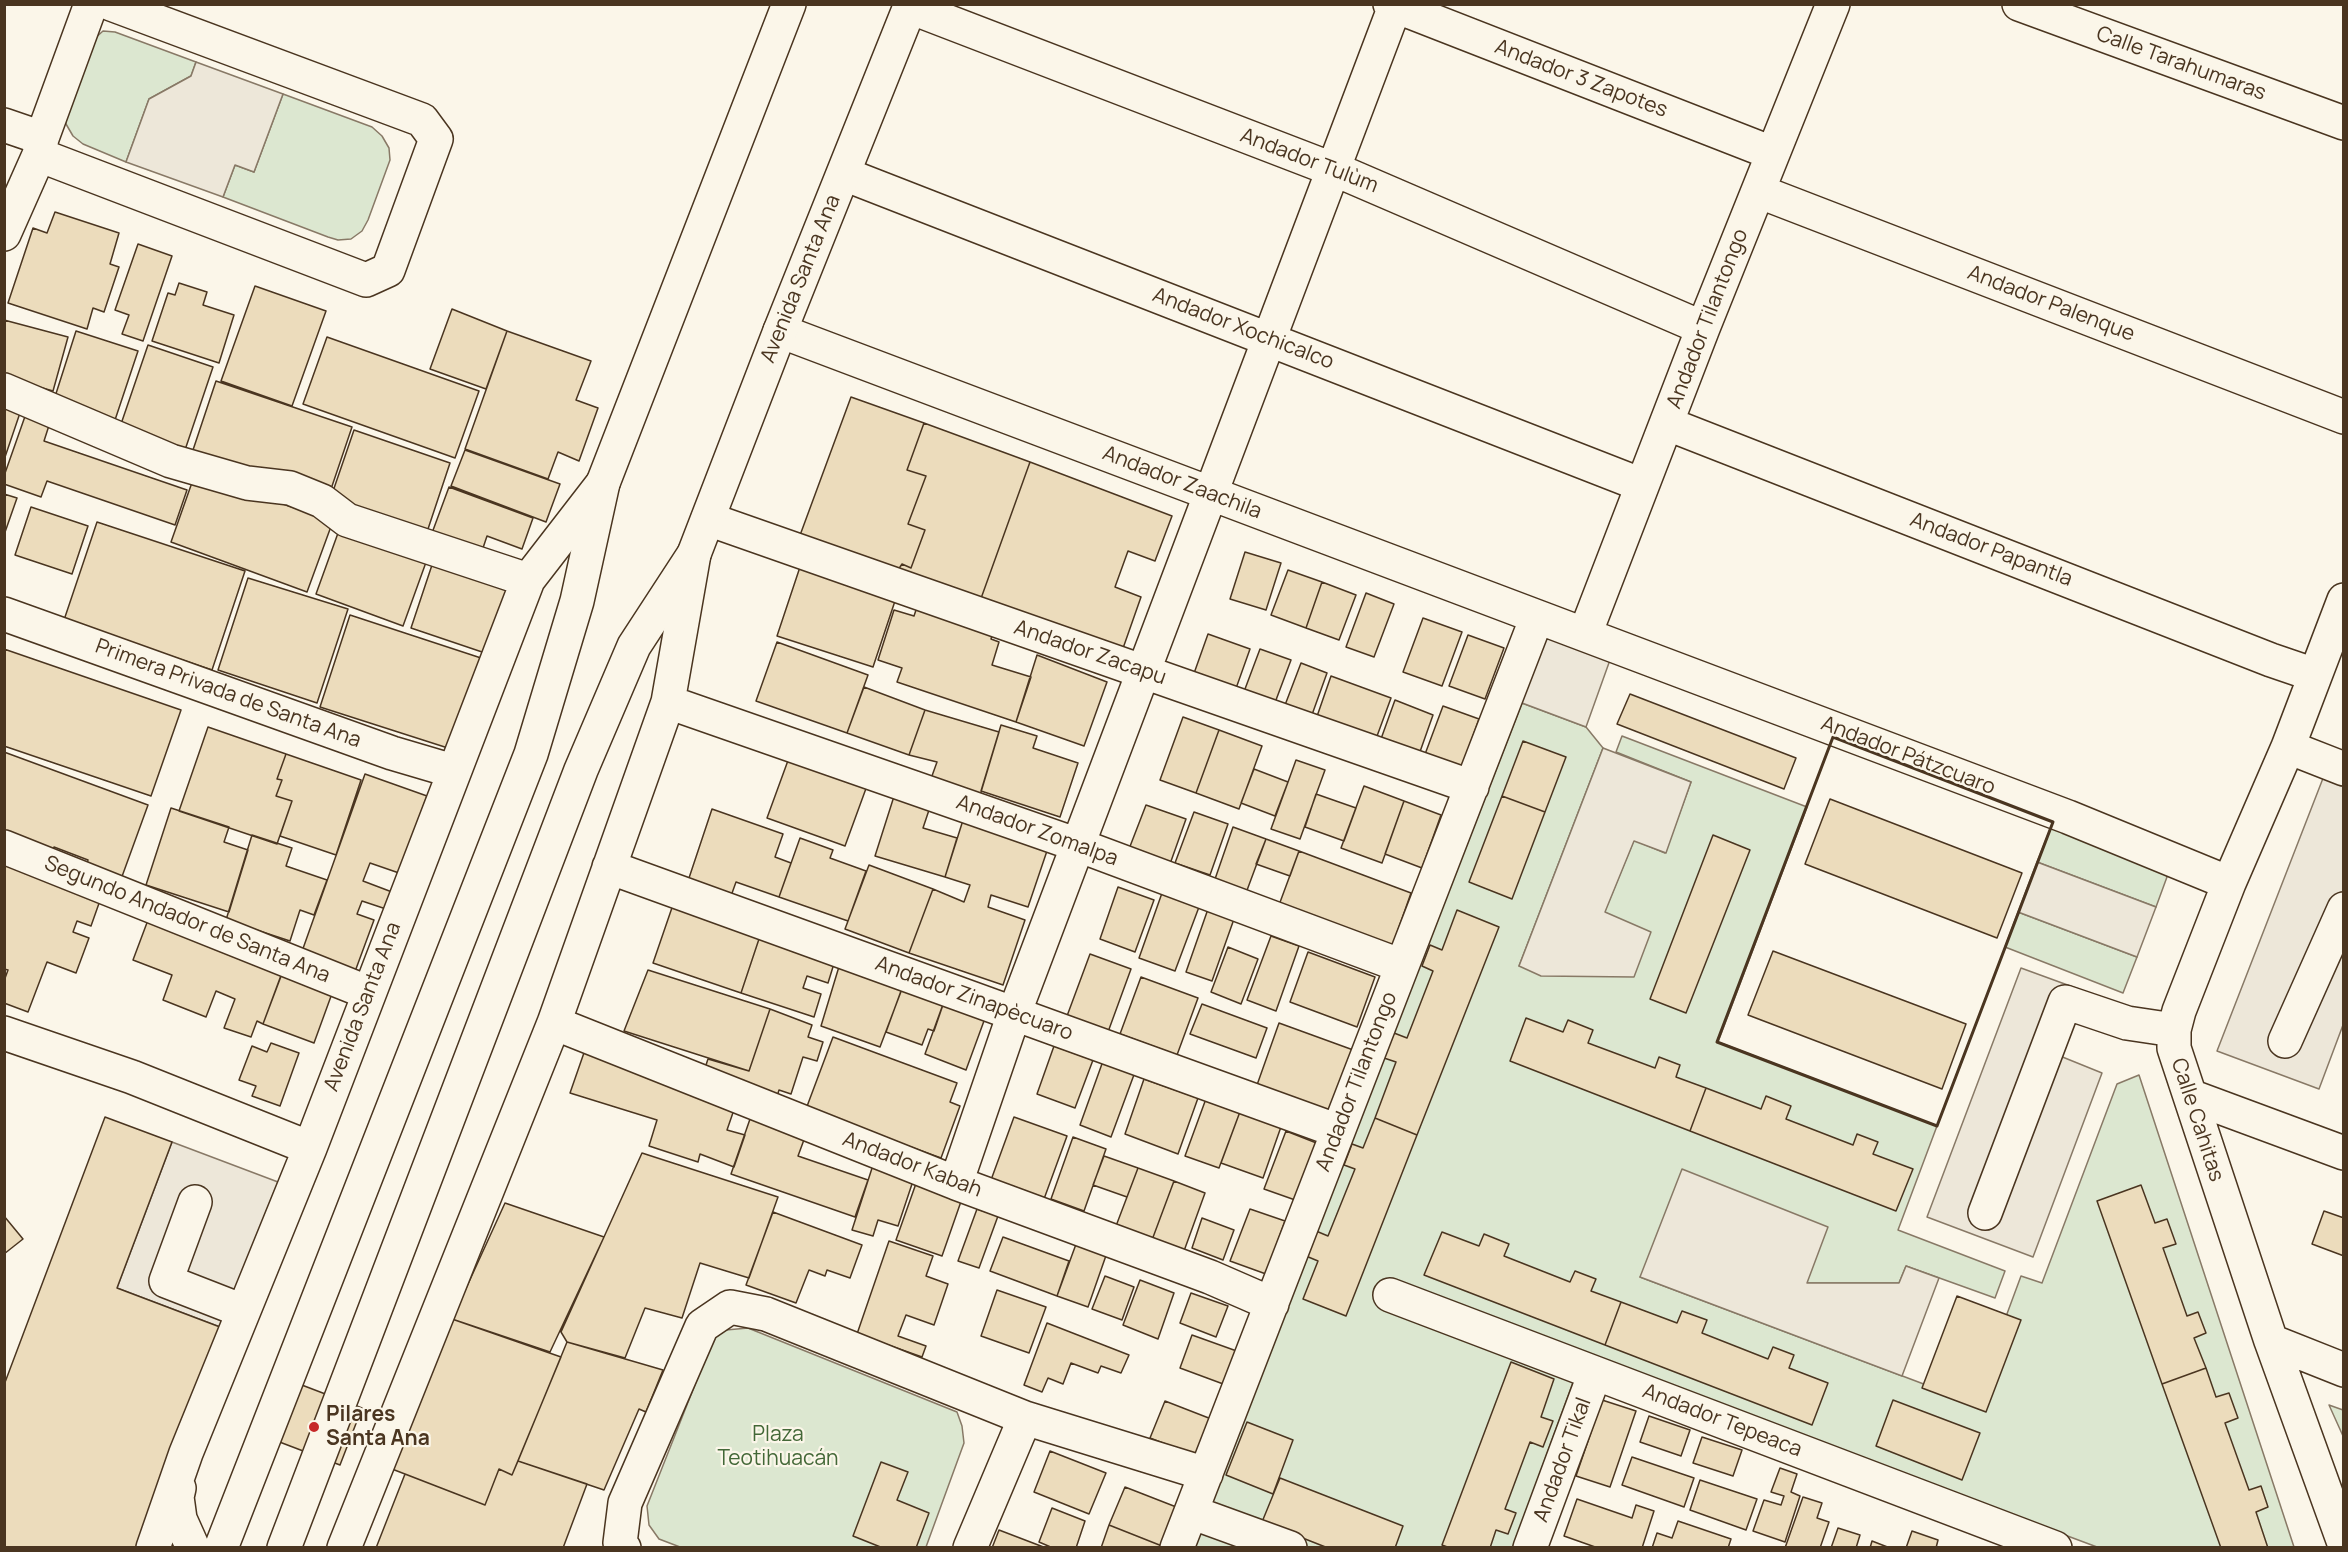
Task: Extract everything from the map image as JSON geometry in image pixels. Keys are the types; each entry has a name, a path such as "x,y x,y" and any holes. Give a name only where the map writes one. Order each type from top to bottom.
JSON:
{"street":[{"path":"4,234 41,147 91,4"},
{"path":"4,124 41,147 366,280 388,270 436,139 422,120 111,4"},
{"name":"Avenida Santa Ana","path":"221,1548 531,754 577,601 603,483 789,4"},
{"name":"Andador Tilantongo","path":"1585,634 1668,424 1703,328 1833,4"},
{"name":"Calle Tarahumaras","path":"2019,4 2343,123"},
{"path":"956,1183 1014,1014 1333,170 1393,5"},
{"name":"Andador 3 Zapotes","path":"1393,5 1772,153"},
{"name":"Avenida Santa Ana","path":"284,1548 580,770 634,646 694,554 910,6"},
{"name":"Andador Tulùm","path":"910,6 1333,170 1703,328"},
{"name":"Andador Xochicalco","path":"844,174 1642,485"},
{"name":"Andador Palenque","path":"1758,191 2343,417"},
{"name":"Andador Zaachila","path":"780,331 1585,634"},
{"path":"4,390 171,461 247,483 290,488 322,501 347,520 528,580"},
{"name":"Andador Papantla","path":"1668,424 2271,660 2315,675"},
{"name":"Avenida Santa Ana","path":"153,1548 186,1454 310,1148 528,580 603,483"},
{"name":"Andador Zacapu","path":"708,519 1472,787"},
{"name":"Avenida Santa Ana","path":"346,1540 554,1023 669,702 694,554"},
{"name":"Calle Cahitas","path":"2343,600 2292,737 2229,883 2179,1011 2174,1030 2174,1048 2271,1341 2343,1544"},
{"name":"Primera Privada de Santa Ana","path":"4,614 392,753 453,771"},
{"name":"Andador Tilantongo","path":"1178,1548 1537,617"},
{"name":"Andador Pátzcuaro","path":"1585,634 2068,817 2229,883"},
{"name":"Andador Zomalpa","path":"669,702 1078,845 1402,966"},
{"path":"2292,737 2343,749"},
{"path":"2292,737 2343,769"},
{"name":"Segundo Andador de Santa Ana","path":"4,847 369,993"},
{"name":"Andador Zinapècuaro","path":"609,867 1338,1131"},
{"path":"2285,1041 2343,909"},
{"path":"1985,1214 2065,1002 2127,1023 2174,1030"},
{"name":"Andador Kabah","path":"554,1023 956,1183 1210,1277 1272,1304"},
{"path":"4,1033 132,1077 310,1148"},
{"path":"2190,1096 2343,1154"},
{"path":"195,1202 166,1281 243,1311"},
{"name":"Andador Tepeaca","path":"1389,1295 2055,1548"},
{"path":"624,1548 620,1543 625,1503 702,1326 730,1307 766,1314 1025,1418 1206,1473"},
{"path":"2271,1341 2343,1370"},
{"name":"Andador Tikal","path":"1530,1548 1595,1373"},
{"path":"970,1548 1025,1418"},
{"path":"186,1454 177,1497 180,1519 193,1548"},
{"path":"1191,1512 1290,1548"}],"green space":[{"path":"103,31 115,32 196,62 191,76 149,99 126,162 83,144 73,136 66,124 64,111 93,40"},
{"path":"283,94 372,127 382,136 389,148 390,160 368,220 362,231 351,239 338,240 328,237 223,197 235,165 254,172"},
{"path":"1522,703 1586,727 1603,748 1519,966 1604,913 1634,840 1665,853 1691,782 1616,752 1622,736 1807,807 1718,1042 1937,1126 1898,1230 2005,1271 1995,1298 1906,1266 1899,1283 1807,1283 1640,1277 1974,1403 2021,1276 2042,1283 2117,1084 2139,1075 2294,1547 2097,1547 1583,1355 1513,1547 1193,1548"},
{"path":"2053,822 2171,866 2156,907 2037,862"},
{"path":"2018,912 2137,957 2123,993 2005,947"},
{"name":"Plaza Teotihuacán","path":"748,1328 957,1412 964,1443 926,1547 680,1547 659,1539 649,1525 647,1506 713,1339 726,1330"},
{"path":"2329,1405 2343,1410 2343,1436"}],"shaded area":[{"path":"196,62 283,94 254,172 235,165 223,197 126,162 149,99 191,76"},
{"path":"1537,617 1615,646 1586,727 1506,697"},
{"path":"1603,748 1691,782 1666,853 1634,841 1605,912 1651,932 1634,977 1541,976 1519,966"},
{"path":"2334,750 2343,754 2343,1025 2319,1089 2217,1051"},
{"path":"2037,862 2156,907 2137,957 2018,912"},
{"path":"2021,968 2084,991 2060,1056 2102,1073 2033,1257 1927,1217"},
{"path":"172,1142 278,1182 220,1327 117,1288"},
{"path":"1682,1169 1828,1227 1807,1283 1899,1283 1906,1266 1939,1278 1902,1376 1640,1277"}],"building":[{"path":"55,212 119,233 110,264 119,267 104,312 93,308 87,329 8,303 33,228 47,233"},
{"path":"138,244 172,256 143,341 122,334 129,315 115,310"},
{"path":"179,283 207,292 203,305 234,315 219,363 152,341 168,293 175,295"},
{"path":"255,286 326,311 292,406 221,381"},
{"path":"452,309 507,331 486,389 430,369"},
{"path":"4,320 68,337 53,391 4,377"},
{"path":"76,331 138,351 114,423 53,403"},
{"path":"507,331 591,361 576,400 598,408 579,461 558,452 548,479 465,449"},
{"path":"327,337 479,391 455,458 303,404"},
{"path":"148,345 213,367 185,450 120,427"},
{"path":"216,381 352,427 328,498 192,453"},
{"path":"851,397 924,423 907,470 926,476 908,524 925,530 911,568 902,564 896,573 799,538"},
{"path":"4,402 22,407 4,460"},
{"path":"29,405 53,413 44,441 187,490 175,525 47,481 41,497 4,484 4,476"},
{"path":"924,423 1030,462 979,604 896,573 902,564 911,568 925,530 908,524 926,476 907,470"},
{"path":"354,430 450,463 424,541 330,500"},
{"path":"465,450 560,484 546,522 451,486"},
{"path":"1030,462 1172,516 1155,561 1128,551 1115,587 1141,597 1121,654 979,604"},
{"path":"195,474 333,521 307,592 171,542"},
{"path":"449,487 533,518 522,549 487,536 482,551 432,533"},
{"path":"4,494 17,498 4,535"},
{"path":"31,507 88,526 72,574 15,555"},
{"path":"97,522 245,571 212,670 64,620"},
{"path":"342,522 429,554 403,626 316,594"},
{"path":"1245,552 1281,563 1266,610 1230,599"},
{"path":"434,559 511,585 488,654 411,628"},
{"path":"800,567 896,598 873,667 777,636"},
{"path":"1288,570 1322,582 1306,628 1271,615"},
{"path":"248,578 348,609 317,703 218,670"},
{"path":"1322,582 1356,595 1339,640 1306,628"},
{"path":"1366,593 1394,604 1374,657 1346,647"},
{"path":"918,604 994,629 991,639 999,642 992,665 1031,677 1016,722 897,682 902,668 878,660 894,610 914,616"},
{"path":"350,615 481,658 451,749 320,707"},
{"path":"1423,618 1462,632 1442,686 1403,672"},
{"path":"1208,634 1250,649 1234,694 1192,679"},
{"path":"1468,635 1504,648 1485,699 1449,686"},
{"path":"777,642 868,675 847,733 756,701"},
{"path":"4,649 181,710 151,796 4,746"},
{"path":"1260,649 1291,660 1273,708 1242,697"},
{"path":"1037,655 1107,682 1084,746 1016,722"},
{"path":"1301,663 1327,673 1309,723 1282,713"},
{"path":"1331,676 1391,698 1373,747 1314,725"},
{"path":"864,687 925,710 909,755 847,733"},
{"path":"1630,694 1796,758 1784,789 1617,724"},
{"path":"1395,700 1433,715 1416,763 1377,750"},
{"path":"1443,706 1479,719 1458,778 1421,765"},
{"path":"925,710 999,732 978,802 928,787 937,762 909,755"},
{"path":"1183,717 1219,730 1196,793 1160,780"},
{"path":"1001,725 1037,736 1033,748 1078,763 1060,817 981,791"},
{"path":"208,727 286,754 277,779 282,780 276,796 292,801 277,844 179,811"},
{"path":"1219,730 1262,746 1239,809 1196,793"},
{"path":"1523,741 1566,757 1545,812 1502,796"},
{"path":"4,752 148,805 120,882 85,869 88,860 54,847 50,858 4,841"},
{"path":"286,754 361,780 336,855 280,836 292,801 276,796 282,780 277,779"},
{"path":"790,755 868,783 845,846 767,818"},
{"path":"1296,760 1325,770 1300,839 1271,829"},
{"path":"1254,769 1288,782 1275,816 1241,803"},
{"path":"365,774 427,796 399,873 370,863 363,881 392,892 386,909 362,901 357,914 374,920 353,977 300,957"},
{"path":"1364,786 1404,801 1382,863 1341,848"},
{"path":"896,790 932,801 923,828 957,838 945,877 875,856"},
{"path":"1316,794 1356,808 1344,841 1305,827"},
{"path":"1502,796 1545,812 1512,899 1469,882"},
{"path":"1830,799 2022,873 1997,938 1805,864"},
{"path":"1404,801 1441,815 1422,868 1385,854"},
{"path":"1146,805 1186,819 1170,864 1129,849"},
{"path":"171,808 229,827 224,842 248,850 229,912 146,885"},
{"path":"712,809 783,834 775,857 791,863 779,897 736,882 731,896 688,881"},
{"path":"1194,812 1228,824 1210,875 1175,863"},
{"path":"964,817 1049,845 1028,907 991,895 988,907 1025,920 1003,985 909,953 933,889 964,902 970,885 945,877"},
{"path":"1233,827 1266,839 1246,893 1214,882"},
{"path":"252,835 292,848 286,866 327,880 314,915 300,910 290,941 226,920"},
{"path":"1713,835 1750,850 1686,1013 1650,999"},
{"path":"800,838 833,850 830,858 866,871 848,921 779,897"},
{"path":"1266,839 1299,851 1290,876 1256,864"},
{"path":"1299,851 1411,893 1392,947 1279,905"},
{"path":"4,856 103,892 91,926 77,921 73,932 89,938 76,973 47,962 28,1012 4,1003 4,981 8,970 4,969"},
{"path":"869,865 933,889 909,953 845,929"},
{"path":"1118,887 1154,900 1135,952 1100,939"},
{"path":"1162,893 1199,907 1175,971 1139,958"},
{"path":"676,896 761,933 741,993 653,963"},
{"path":"1208,909 1234,919 1212,981 1186,972"},
{"path":"1457,910 1499,927 1417,1135 1375,1118 1396,1062 1384,1058 1394,1033 1407,1038 1433,971 1422,966 1430,945 1442,950"},
{"path":"151,912 286,963 263,1024 257,1021 251,1037 224,1028 235,999 216,991 206,1017 163,1000 172,975 133,960"},
{"path":"761,933 836,957 828,983 807,976 803,988 821,994 814,1017 741,993"},
{"path":"1271,936 1299,946 1276,1011 1247,1000"},
{"path":"1228,947 1258,959 1241,1004 1211,992"},
{"path":"1773,951 1966,1024 1942,1089 1748,1015"},
{"path":"1308,952 1375,977 1357,1027 1290,1002"},
{"path":"1090,954 1131,969 1108,1032 1067,1016"},
{"path":"841,960 905,981 880,1047 821,1026"},
{"path":"283,970 334,988 314,1043 263,1024"},
{"path":"648,970 770,1009 749,1071 624,1031"},
{"path":"1141,977 1198,998 1177,1055 1120,1034"},
{"path":"905,980 946,996 934,1031 928,1029 922,1045 886,1032"},
{"path":"946,996 988,1010 966,1070 925,1054"},
{"path":"1202,1004 1267,1028 1256,1058 1190,1034"},
{"path":"770,1009 812,1025 808,1037 823,1042 817,1061 803,1057 791,1094 779,1090 776,1100 702,1077 708,1059 749,1071"},
{"path":"1526,1018 1563,1032 1568,1020 1593,1030 1588,1043 1655,1068 1659,1057 1680,1065 1676,1077 1706,1088 1690,1131 1510,1061"},
{"path":"1279,1023 1356,1051 1334,1113 1257,1085"},
{"path":"833,1037 957,1083 950,1102 960,1106 941,1158 806,1109"},
{"path":"271,1043 299,1053 280,1106 252,1096 256,1086 239,1080 252,1046 267,1052"},
{"path":"1054,1046 1093,1060 1075,1108 1037,1094"},
{"path":"586,1047 737,1101 727,1130 745,1135 734,1167 700,1154 698,1162 649,1146 657,1120 570,1093"},
{"path":"1103,1061 1135,1072 1111,1137 1080,1125"},
{"path":"1144,1079 1198,1098 1178,1154 1125,1134"},
{"path":"1706,1088 1761,1109 1766,1096 1791,1106 1786,1119 1853,1145 1857,1134 1878,1142 1873,1154 1913,1169 1896,1211 1690,1131"},
{"path":"1207,1096 1241,1109 1219,1168 1185,1156"},
{"path":"1241,1109 1282,1124 1263,1178 1221,1163"},
{"path":"105,1117 172,1142 117,1288 220,1327 137,1548 4,1548 4,1385"},
{"path":"1014,1117 1067,1136 1044,1199 991,1180"},
{"path":"1375,1118 1417,1135 1346,1316 1303,1299 1318,1261 1306,1256 1316,1231 1328,1236 1355,1169 1344,1165 1352,1144 1363,1148"},
{"path":"750,1119 805,1137 798,1156 868,1180 855,1217 731,1174"},
{"path":"1286,1131 1319,1144 1298,1201 1264,1189"},
{"path":"1073,1137 1106,1149 1084,1211 1051,1199"},
{"path":"642,1153 778,1197 749,1278 700,1263 682,1318 645,1308 625,1358 567,1342 561,1332"},
{"path":"1104,1156 1138,1168 1127,1197 1093,1185"},
{"path":"874,1162 915,1175 898,1226 878,1220 873,1236 852,1230"},
{"path":"1138,1168 1174,1181 1152,1240 1116,1226"},
{"path":"919,1175 965,1190 942,1256 896,1240"},
{"path":"1174,1181 1205,1193 1184,1251 1152,1240"},
{"path":"2141,1185 2155,1223 2167,1219 2176,1244 2163,1248 2187,1316 2198,1312 2206,1333 2194,1338 2206,1368 2162,1384 2097,1201"},
{"path":"505,1203 604,1237 550,1352 452,1319"},
{"path":"977,1209 998,1216 979,1268 958,1261"},
{"path":"1250,1209 1285,1221 1266,1274 1230,1261"},
{"path":"2324,1211 2344,1218 2344,1256 2312,1244"},
{"path":"773,1212 862,1245 850,1278 827,1270 825,1276 809,1270 796,1303 746,1285"},
{"path":"4,1216 23,1239 4,1254"},
{"path":"1202,1218 1234,1230 1223,1260 1192,1248"},
{"path":"1442,1232 1479,1246 1484,1234 1509,1244 1504,1256 1570,1282 1575,1271 1596,1279 1591,1291 1621,1302 1605,1345 1424,1275"},
{"path":"1079,1236 1109,1247 1088,1307 1057,1296"},
{"path":"1003,1237 1069,1261 1057,1296 990,1271"},
{"path":"889,1241 933,1256 926,1276 948,1284 934,1325 906,1315 898,1336 926,1346 922,1357 857,1334"},
{"path":"1105,1276 1134,1287 1122,1320 1092,1309"},
{"path":"1140,1280 1174,1293 1158,1339 1123,1325"},
{"path":"997,1290 1046,1307 1029,1353 981,1336"},
{"path":"1191,1293 1228,1306 1216,1337 1180,1323"},
{"path":"1957,1296 2021,1320 1986,1412 1922,1388"},
{"path":"1621,1302 1677,1323 1682,1311 1707,1320 1702,1333 1768,1359 1773,1347 1794,1355 1789,1368 1828,1383 1812,1425 1605,1345"},
{"path":"452,1319 561,1357 512,1475 499,1469 485,1505 392,1469"},
{"path":"1047,1323 1129,1355 1121,1373 1101,1366 1098,1373 1071,1363 1063,1384 1048,1378 1042,1392 1024,1385"},
{"path":"1192,1335 1245,1354 1234,1388 1180,1368"},
{"path":"567,1342 663,1370 646,1412 639,1409 604,1490 518,1461"},
{"path":"1511,1362 1554,1379 1541,1417 1553,1421 1543,1447 1530,1442 1505,1509 1516,1513 1508,1534 1496,1530 1490,1548 1450,1548 1442,1545"},
{"path":"2206,1368 2216,1397 2229,1393 2238,1418 2225,1423 2249,1490 2261,1486 2268,1507 2256,1512 2268,1548 2221,1548 2162,1384"},
{"name":"Pilares Santa Ana","path":"273,1374 362,1408 340,1465 269,1438"},
{"path":"1602,1400 1636,1411 1610,1487 1576,1476"},
{"path":"1893,1400 1980,1433 1962,1480 1876,1446"},
{"path":"1165,1401 1219,1422 1204,1459 1150,1438"},
{"path":"1649,1416 1690,1430 1681,1456 1640,1442"},
{"path":"1247,1422 1293,1440 1273,1494 1226,1475"},
{"path":"1702,1437 1742,1450 1733,1476 1693,1463"},
{"path":"1050,1451 1106,1473 1089,1514 1034,1492"},
{"path":"1632,1457 1694,1478 1684,1507 1622,1485"},
{"path":"518,1461 587,1484 563,1548 376,1548 405,1474 485,1505 499,1469 512,1475"},
{"path":"881,1462 908,1472 897,1500 929,1513 916,1548 883,1548 853,1536"},
{"path":"1780,1468 1797,1474 1791,1492 1800,1496 1785,1542 1753,1531 1764,1500 1781,1505 1784,1496 1771,1492"},
{"path":"1280,1478 1403,1526 1395,1548 1328,1548 1262,1522"},
{"path":"1700,1480 1757,1499 1746,1530 1690,1510"},
{"path":"1125,1487 1184,1510 1167,1548 1109,1525"},
{"path":"1803,1497 1822,1503 1817,1518 1829,1522 1820,1548 1785,1548"},
{"path":"1577,1499 1632,1518 1636,1505 1654,1511 1642,1548 1598,1548 1564,1536"},
{"path":"1052,1508 1085,1521 1076,1548 1053,1548 1039,1542"},
{"path":"1678,1521 1731,1539 1728,1548 1652,1548 1657,1533 1672,1538"},
{"path":"1109,1525 1167,1548 1101,1548"},
{"path":"1838,1528 1860,1535 1856,1548 1831,1548"},
{"path":"999,1530 1046,1548 992,1548"},
{"path":"1912,1531 1938,1540 1936,1548 1906,1548"},
{"path":"1872,1541 1890,1548 1870,1548"}],"wall":[{"path":"1833,737 2053,822 1937,1126 1717,1042 1833,737"}],"place":[{"name":"Pilares Santa Ana","path":"314,1427"}]}
